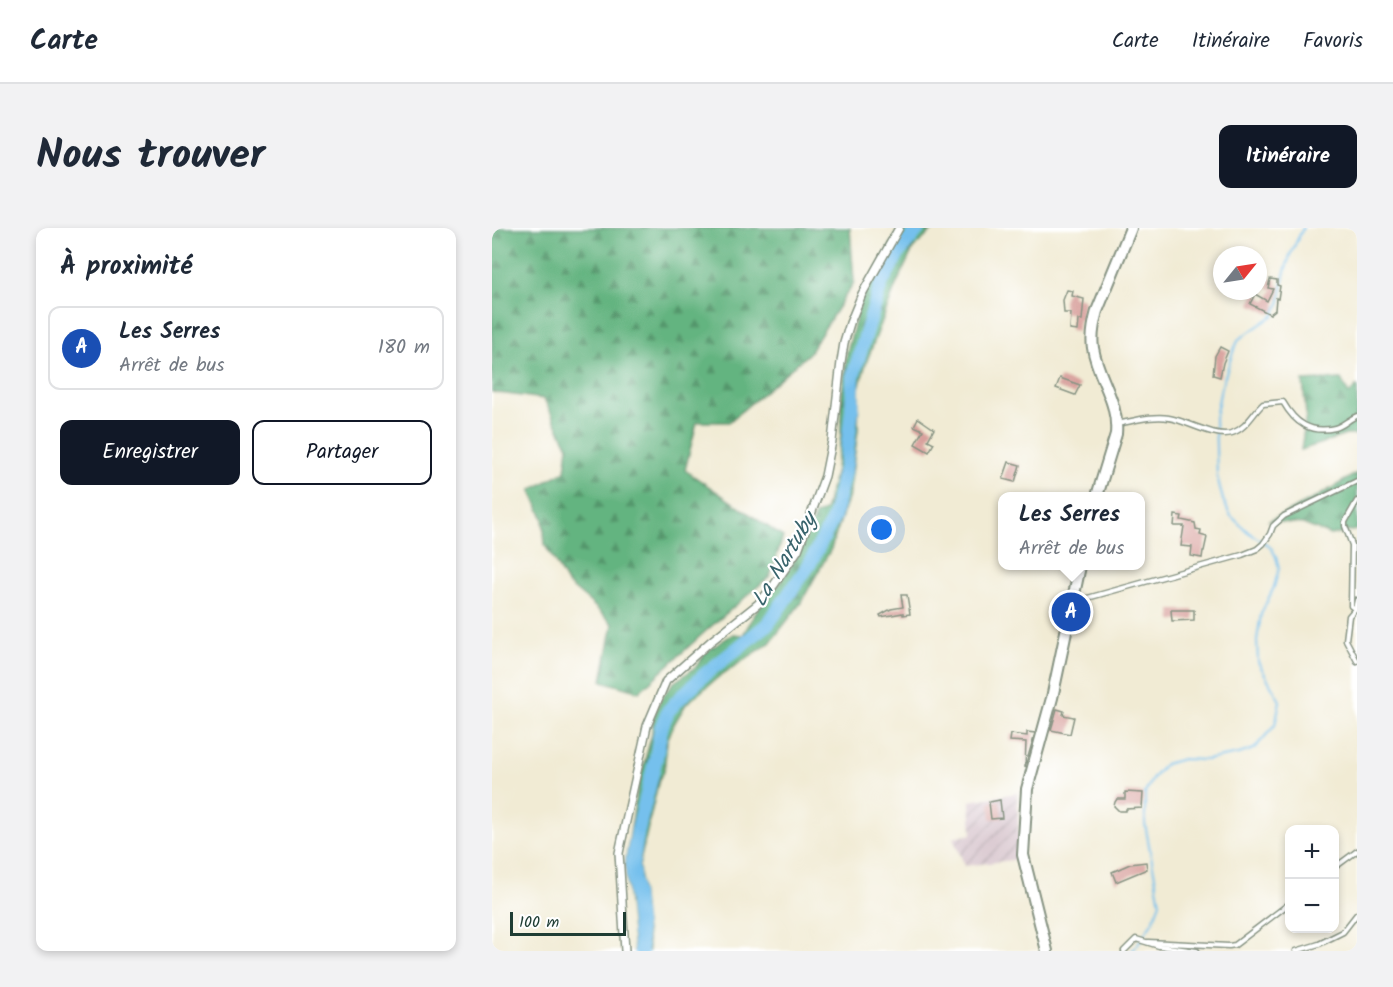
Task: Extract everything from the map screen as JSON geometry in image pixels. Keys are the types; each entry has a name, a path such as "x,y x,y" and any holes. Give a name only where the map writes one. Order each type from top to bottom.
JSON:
{"street":[{"path":"625,951 619,853 650,718 666,681 758,604 798,550 825,476 834,432 844,343 850,323 862,294 899,228"},
{"path":"1098,492 1117,424 1115,410 1092,347 1094,324 1097,310 1131,228"},
{"path":"1047,951 1023,855 1027,789 1052,698 1079,570"}],"lane":[{"path":"1117,424 1166,417 1214,433 1231,434 1246,424 1263,404 1283,402 1290,414 1303,425 1317,430 1337,428 1357,416"},
{"path":"1073,603 1257,549 1270,534 1273,526 1284,516 1357,481"},
{"path":"1355,609 1351,606 1352,544 1345,522 1357,501"},
{"path":"1357,600 1355,609 1349,616 1346,640 1357,661"},
{"path":"1339,865 1357,851"},
{"path":"1148,942 1235,945 1285,907"},
{"path":"1296,951 1319,944 1343,932 1357,914"},
{"path":"1124,951 1136,939 1159,946 1197,951"}],"shaded area":[{"path":"1017,793 1020,859 965,866 953,838 972,834 970,801"}],"green space":[{"path":"492,228 850,228 854,282 809,353 729,422 697,422 685,470 783,537 770,576 639,692 602,681 613,624 567,583 545,545 543,518 531,490 565,471 568,447 544,399 492,392"},
{"name":"La Nartuby","path":"900,228 935,228 913,249 896,285 866,363 859,388 858,430 849,495 831,549 800,604 770,643 721,675 686,704 674,724 667,741 664,772 659,779 639,866 649,951 634,951 625,865 638,786 652,734 653,718 660,700 673,683 696,667 706,652 733,634 743,635 761,604 780,583 801,550 815,515 825,511 835,475 841,435 841,402 847,352 863,293"},
{"path":"1341,379 1349,394 1357,386 1357,435 1346,435 1301,450 1306,415 1303,381"},
{"path":"1357,473 1357,530 1330,535 1303,524 1269,521 1315,498"}],"building":[{"path":"1270,279 1277,280 1277,285 1280,286 1275,310 1270,314 1250,304 1252,300 1267,301 1273,289 1268,288"},
{"path":"1067,290 1073,291 1072,296 1084,299 1082,320 1079,320 1078,331 1070,330 1071,313 1064,313 1063,300"},
{"path":"1220,347 1228,351 1220,377 1213,375 1215,356"},
{"path":"1060,378 1080,385 1075,395 1056,388"},
{"path":"918,418 934,429 928,440 934,443 929,452 915,444 923,430 914,426"},
{"path":"1009,462 1020,465 1015,482 1003,479"},
{"path":"1175,515 1182,516 1181,520 1195,523 1196,529 1201,530 1200,535 1207,537 1202,558 1191,556 1192,547 1181,546 1184,526 1174,526"},
{"path":"901,595 907,595 910,614 881,617 880,615 891,609 903,607"},
{"path":"1171,610 1194,610 1194,620 1172,621"},
{"path":"1057,709 1064,711 1063,715 1074,717 1070,734 1051,730"},
{"path":"1027,732 1035,733 1025,767 1026,742 1010,741 1011,734 1027,736"},
{"path":"1125,792 1143,793 1142,808 1119,811 1114,806 1115,802 1117,799 1125,799"},
{"path":"1000,800 1002,818 991,819 989,802"},
{"path":"1146,862 1147,869 1116,882 1112,872 1130,864"}],"waterway":[{"name":"La Nartuby","path":"641,951 632,865 661,728 668,711 678,700 705,674 768,624 809,565 834,517 846,463 853,376 881,284 899,252 919,228"},
{"path":"1132,951 1153,921 1160,903 1145,824 1145,793 1153,778 1165,764 1183,759 1206,760 1254,749 1275,725 1280,701 1258,662 1257,640 1261,614 1274,587 1279,568 1272,549 1248,532 1231,516 1223,500 1217,476 1215,418 1221,388 1239,339 1274,315 1280,301 1290,255 1303,228"}],"place":[{"name":"Les Serres","path":"1071,612"}]}
